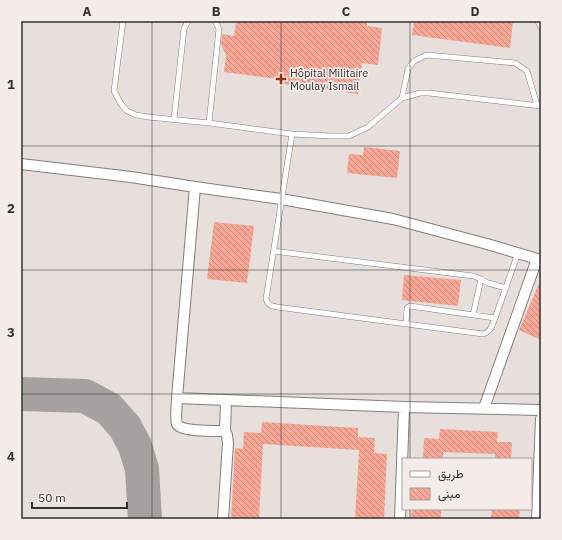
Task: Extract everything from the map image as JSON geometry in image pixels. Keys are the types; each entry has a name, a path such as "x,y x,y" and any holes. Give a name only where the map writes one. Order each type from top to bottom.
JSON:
{"street":[{"path":"21,164 131,177 281,199 394,219 539,259 484,408"},
{"path":"195,187 177,398 177,423 179,427 186,429 225,431"},
{"path":"177,398 404,407 541,410"},
{"path":"223,519 228,442 225,431 226,400"},
{"path":"402,458 404,407"},
{"path":"537,519 541,419"},
{"path":"400,519 402,463"}],"lane":[{"path":"123,21 114,91 121,104 127,110 148,117 292,134 349,136 368,127 402,98 420,93 539,105 527,71 515,63 427,55 414,61 408,69 402,98"},
{"path":"174,119 184,29 188,21"},
{"path":"209,123 219,29 215,21"},
{"path":"538,21 541,28"},
{"path":"292,134 266,299 270,306 483,334 492,328 518,253"},
{"path":"273,251 473,276 488,283 506,288"},
{"path":"473,315 481,279"},
{"path":"406,324 407,308 410,306 495,318"}],"building":[{"name":"Hôpital Militaire Moulay Ismail","path":"236,21 367,21 367,26 382,28 378,65 362,63 358,94 278,83 278,79 224,72 226,55 221,44 222,34 234,36"},
{"path":"414,21 513,21 510,48 412,35"},
{"path":"364,147 400,151 397,178 347,173 349,154 363,155"},
{"path":"214,222 254,226 247,283 207,279"},
{"path":"404,275 461,280 458,306 402,300"},
{"path":"541,279 541,340 519,330"},
{"path":"262,422 358,428 358,437 375,438 374,453 387,454 384,519 355,519 359,450 263,444 259,519 231,519 235,448 243,449 244,432 261,433"},
{"path":"440,429 498,432 497,442 512,442 511,458 495,458 495,454 443,452 443,458 423,458 424,438 439,439"},
{"path":"412,510 441,510 441,519 411,519"},
{"path":"492,510 520,510 519,519 491,519"}],"taxiway":[{"path":"21,394 85,396 109,409 125,427 135,446 142,469 145,519"}],"place":[{"name":"Hôpital Militaire Moulay Ismail","path":"281,79"}]}
